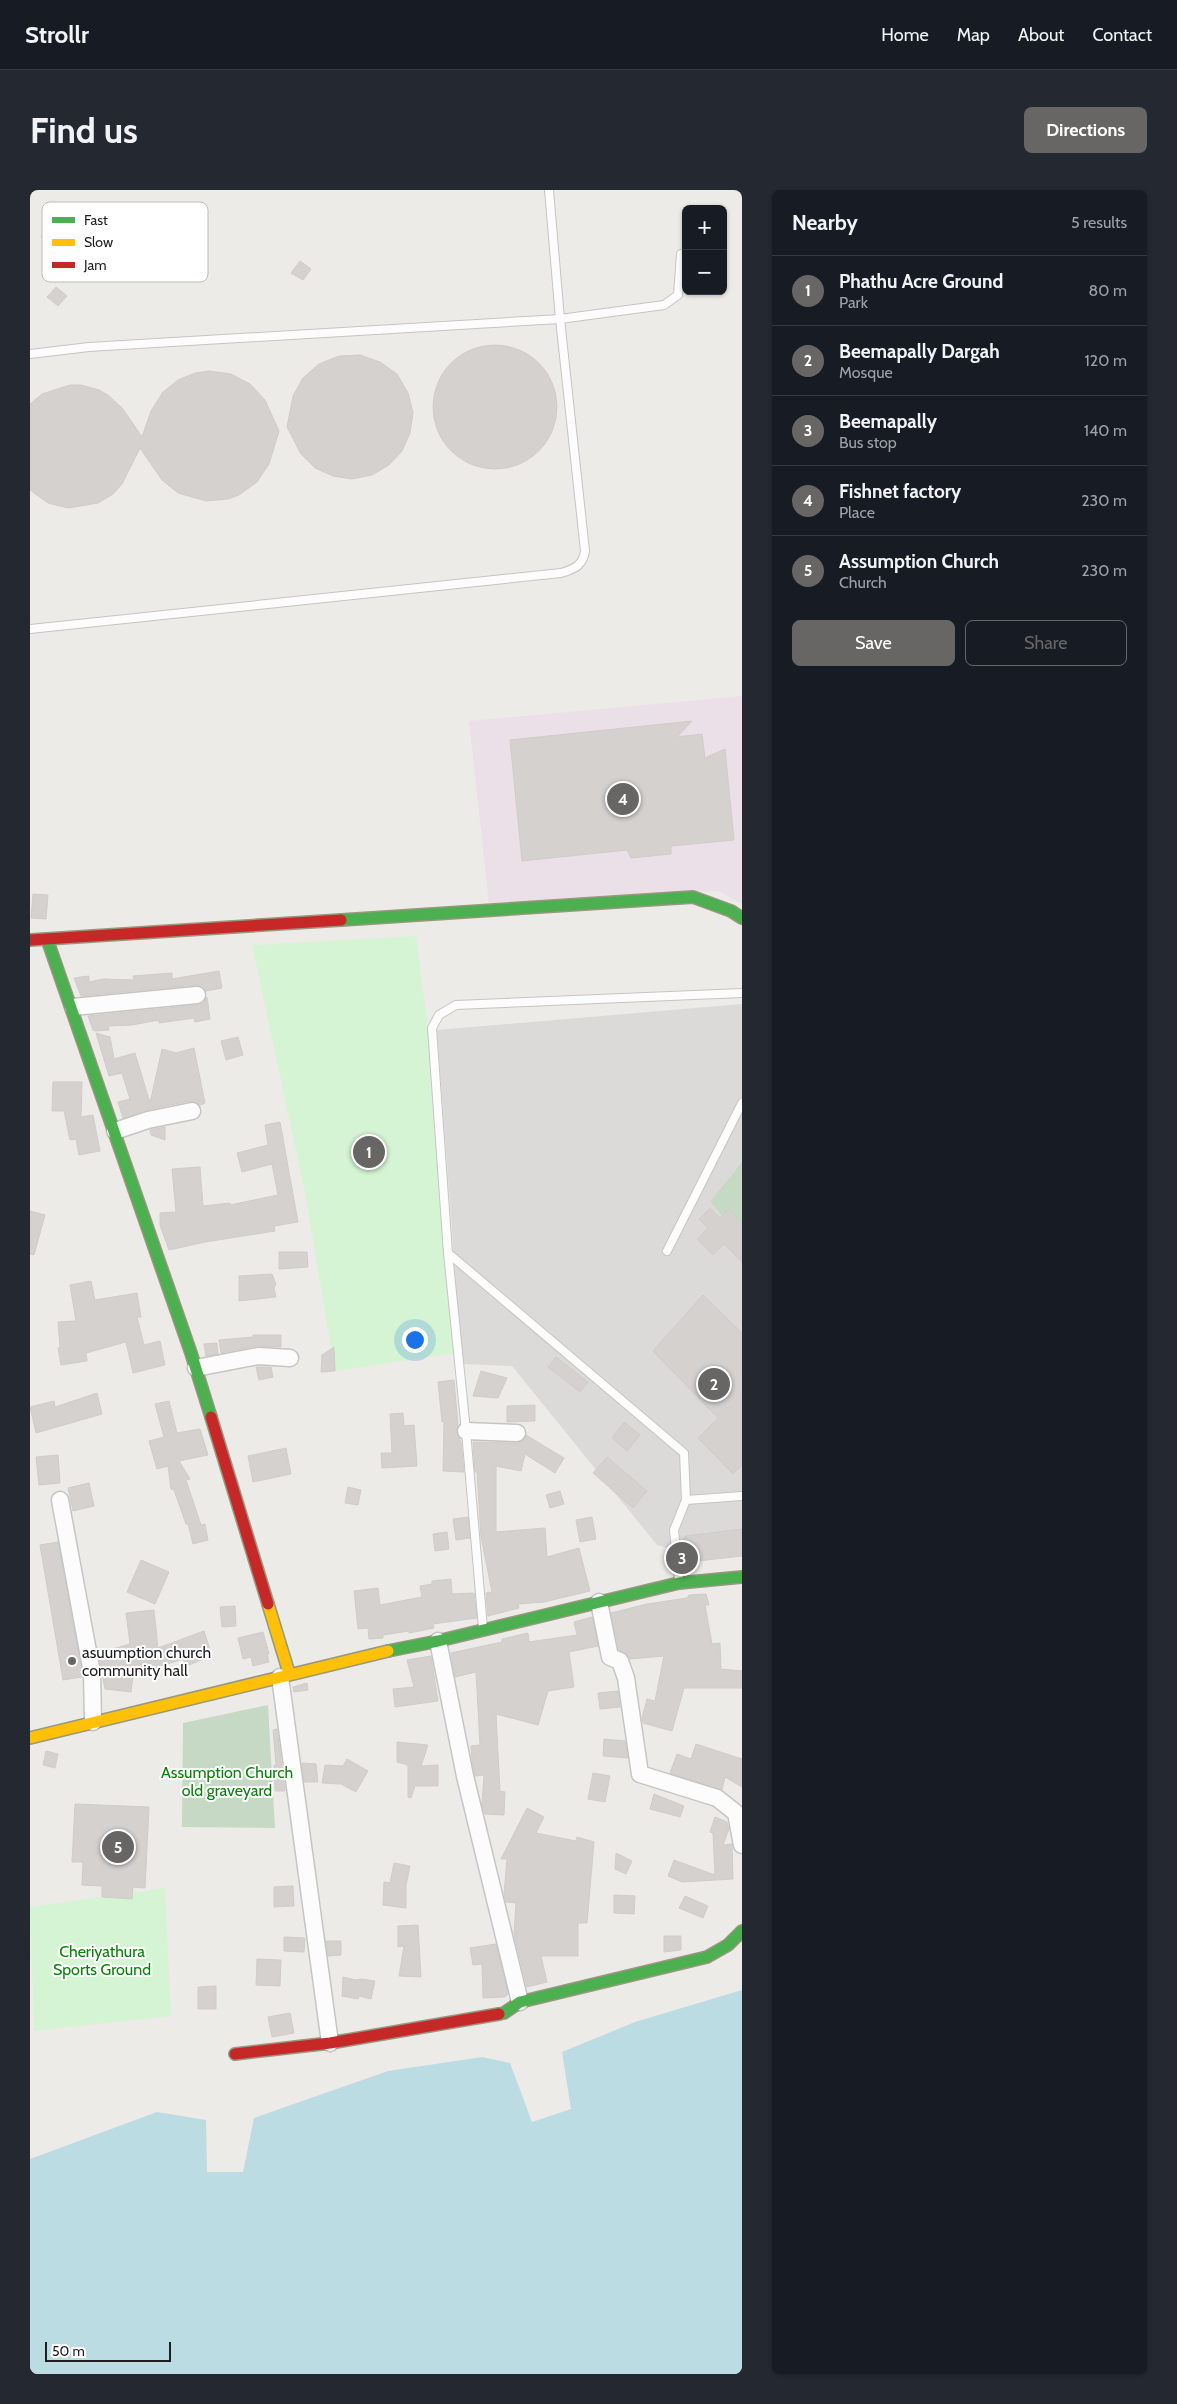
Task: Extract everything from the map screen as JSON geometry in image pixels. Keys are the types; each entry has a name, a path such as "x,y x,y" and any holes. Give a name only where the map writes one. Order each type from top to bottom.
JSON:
{"street":[{"path":"30,940 693,898 731,911 742,918"},
{"path":"47,939 196,1368 285,1675 330,2043"},
{"path":"72,1007 197,995"},
{"path":"115,1131 148,1120 192,1111"},
{"path":"196,1368 258,1356 290,1358"},
{"path":"466,1431 516,1433"},
{"path":"60,1500 92,1673 93,1722"},
{"path":"30,1738 367,1655 483,1631 679,1583 742,1577"},
{"path":"599,1602 610,1657 620,1660 626,1678 640,1774 716,1798 739,1811 742,1845"},
{"path":"438,1641 465,1776 520,2002"},
{"path":"235,2054 330,2043 504,2013 520,2002 707,1956 728,1945 742,1931"}],"lane":[{"path":"30,629 551,574 571,570 584,560 585,551 560,319 549,190"},
{"path":"30,354 89,347 560,319 664,305 678,295 681,254"},
{"path":"483,1631 466,1431 448,1253 432,1028 439,1015 456,1005 742,993"},
{"path":"668,1251 742,1103"},
{"path":"448,1253 684,1453 686,1500 674,1530 679,1583"},
{"path":"686,1500 742,1496"}],"shaded area":[{"path":"742,696 742,904 718,891 489,904 469,721"},
{"path":"742,1004 742,1162 710,1201 742,1242 742,1552 692,1555 657,1545 512,1366 462,1364 437,1030"}],"green space":[{"path":"416,936 438,1106 455,1353 335,1371 306,1198 252,945"},
{"path":"742,1162 742,1242 710,1201"},
{"name":"Assumption Church old graveyard","path":"268,1705 275,1828 182,1827 183,1723"},
{"name":"Cheriyathura Sports Ground","path":"165,1888 171,2016 34,2031 30,1907"}],"water":[{"path":"742,1990 742,2374 30,2374 30,2159 157,2112 206,2120 207,2172 243,2172 254,2118 388,2071 482,2057 510,2063 532,2122 571,2109 562,2052 635,2022"}],"building":[{"path":"300,261 311,269 303,280 291,273"},
{"path":"56,287 67,296 58,306 47,297"},
{"path":"495,345 519,350 539,363 552,383 557,407 552,431 539,451 519,464 495,469 471,464 451,451 438,431 433,407 438,383 451,363 471,350"},
{"path":"360,355 380,362 397,374 408,393 413,413 410,433 402,451 389,465 372,475 352,479 333,476 315,468 301,454 287,427 293,396 303,378 319,364 339,356"},
{"path":"209,371 231,374 250,384 265,400 279,431 269,464 257,482 239,495 228,499 206,501 178,493 162,480 140,448 122,484 113,494 98,503 68,508 48,503 30,490 30,404 42,394 70,385 81,385 99,390 108,395 123,409 142,437 151,411 163,392 178,380 195,373"},
{"path":"692,721 677,737 702,734 705,758 725,749 734,840 671,846 671,854 631,858 627,850 522,861 510,740"},
{"path":"33,894 48,895 46,919 31,918"},
{"path":"219,971 222,988 206,991 202,986 196,985 81,996 74,978 89,976 89,982 103,979 134,980 133,976 172,973 172,979"},
{"path":"207,997 210,1019 195,1022 194,1018 159,1023 159,1020 132,1025 108,1026 109,1030 95,1031 88,1016 198,1005 203,1003"},
{"path":"96,1033 110,1037 114,1059 135,1053 150,1103 162,1049 176,1053 194,1048 205,1103 200,1105 190,1101 146,1110 123,1118 118,1102 130,1099 122,1073 109,1076"},
{"path":"238,1037 243,1055 226,1060 221,1041"},
{"path":"53,1082 82,1082 81,1117 93,1115 100,1151 79,1155 76,1139 70,1140 64,1111 52,1111"},
{"path":"280,1122 298,1222 274,1226 275,1231 205,1242 169,1250 160,1225 160,1213 176,1212 172,1169 200,1167 203,1206 230,1203 230,1205 278,1195 272,1164 242,1172 237,1153 268,1145 265,1125"},
{"path":"165,1127 165,1140 151,1135 150,1130"},
{"path":"710,1208 720,1218 729,1209 742,1223 742,1262 724,1244 713,1255 697,1239 708,1228 699,1219"},
{"path":"30,1211 45,1215 34,1255 30,1254"},
{"path":"279,1252 307,1252 308,1267 279,1269"},
{"path":"272,1274 276,1284 274,1288 276,1297 239,1301 239,1276"},
{"path":"91,1281 95,1300 137,1293 141,1317 137,1317 144,1345 160,1341 165,1365 133,1373 126,1342 86,1353 87,1361 61,1365 58,1348 60,1348 58,1322 76,1321 70,1285"},
{"path":"703,1295 742,1333 742,1465 733,1474 698,1438 718,1418 653,1351"},
{"path":"253,1335 281,1335 281,1347 256,1346 221,1353 219,1340 253,1337"},
{"path":"217,1343 218,1354 206,1356 204,1344"},
{"path":"334,1347 335,1371 321,1372 322,1355"},
{"path":"556,1357 588,1382 580,1392 548,1367"},
{"path":"256,1367 271,1367 273,1377 259,1380"},
{"path":"481,1371 507,1378 498,1398 473,1396"},
{"path":"454,1380 458,1425 456,1431 461,1442 464,1472 443,1471 444,1422 442,1422 438,1382"},
{"path":"97,1393 102,1414 36,1433 30,1407 54,1401 55,1407"},
{"path":"169,1401 177,1433 200,1429 208,1455 179,1461 190,1479 186,1480 201,1525 205,1524 208,1540 193,1544 188,1524 186,1524 174,1490 171,1489 168,1466 157,1469 149,1441 164,1437 155,1404"},
{"path":"535,1405 535,1421 507,1422 507,1406"},
{"path":"403,1413 404,1426 414,1425 417,1466 382,1468 381,1453 392,1453 390,1414"},
{"path":"624,1422 640,1435 627,1451 612,1438"},
{"path":"526,1435 564,1458 555,1473 525,1454 521,1471 496,1466 496,1532 545,1528 547,1557 579,1548 590,1591 544,1602 518,1604 519,1608 488,1616 486,1593 492,1592 481,1537 473,1442 517,1443 522,1442"},
{"path":"286,1448 291,1474 253,1482 248,1456"},
{"path":"58,1455 60,1483 39,1485 36,1457"},
{"path":"607,1457 647,1491 633,1508 593,1473"},
{"path":"89,1483 94,1506 73,1511 68,1488"},
{"path":"348,1487 361,1490 358,1505 345,1503"},
{"path":"560,1491 564,1504 550,1508 546,1495"},
{"path":"468,1517 470,1538 456,1540 453,1519"},
{"path":"592,1517 596,1539 580,1542 576,1520"},
{"path":"742,1529 742,1556 698,1561 697,1553 684,1555 685,1536"},
{"path":"447,1532 449,1549 435,1551 433,1534"},
{"path":"58,1542 82,1674 82,1677 63,1680 40,1545"},
{"path":"141,1560 169,1572 155,1604 127,1592"},
{"path":"451,1579 452,1594 474,1593 477,1618 433,1624 434,1628 409,1633 409,1631 383,1635 383,1638 369,1639 368,1628 358,1629 354,1591 378,1588 380,1605 422,1597 420,1586 432,1584 432,1581"},
{"path":"706,1594 709,1605 705,1605 712,1644 720,1643 721,1669 742,1671 742,1688 684,1688 672,1731 643,1723 642,1718 647,1699 655,1701 664,1656 630,1659 627,1654 619,1650 611,1613 647,1604 687,1598 689,1595"},
{"path":"235,1606 236,1626 222,1627 220,1607"},
{"path":"154,1610 158,1648 204,1631 212,1656 186,1666 183,1659 133,1675 131,1692 105,1689 98,1653 130,1644 126,1613"},
{"path":"592,1617 598,1646 569,1652 574,1687 548,1691 538,1725 496,1714 500,1791 505,1792 504,1815 485,1814 482,1804 484,1775 475,1776 471,1746 480,1745 476,1672 455,1677 451,1653 502,1642 502,1639 528,1633 529,1642 577,1635 574,1622"},
{"path":"263,1632 269,1654 267,1654 269,1662 253,1666 251,1657 243,1659 238,1638"},
{"path":"431,1656 438,1701 395,1707 393,1689 414,1687 407,1660"},
{"path":"307,1683 308,1690 294,1692 293,1687"},
{"path":"618,1691 620,1707 600,1709 598,1693"},
{"path":"277,1729 285,1791 275,1791 274,1765 276,1765 273,1730"},
{"path":"604,1739 625,1741 628,1758 603,1756"},
{"path":"397,1742 428,1745 421,1766 438,1765 438,1786 415,1786 411,1798 408,1797 408,1765 397,1762"},
{"path":"696,1744 742,1759 742,1787 725,1777 722,1790 670,1773 677,1754 691,1759"},
{"path":"46,1751 58,1754 55,1768 43,1765"},
{"path":"347,1759 368,1771 356,1792 341,1784 322,1783 325,1765 343,1766"},
{"path":"302,1763 316,1764 318,1782 304,1782"},
{"path":"593,1773 610,1776 605,1802 588,1799"},
{"path":"654,1794 684,1806 680,1817 650,1809"},
{"path":"75,1804 149,1807 145,1888 133,1887 132,1899 102,1897 102,1886 82,1885 83,1862 72,1862"},
{"path":"527,1808 544,1817 536,1833 576,1841 577,1837 594,1842 587,1923 578,1923 578,1956 541,1956 547,1982 527,1987 514,1934 516,1903 506,1902 504,1894 507,1859 501,1859"},
{"path":"715,1817 727,1822 729,1829 723,1845 732,1844 733,1879 682,1882 668,1876 674,1860 715,1875 713,1833 710,1832"},
{"path":"616,1853 632,1861 626,1874 615,1869"},
{"path":"394,1863 410,1866 406,1885 406,1908 383,1905 384,1882 390,1883"},
{"path":"293,1886 294,1906 274,1907 274,1887"},
{"path":"614,1895 635,1896 634,1914 614,1913"},
{"path":"685,1896 708,1906 703,1918 679,1908"},
{"path":"418,1925 421,1977 399,1976 404,1946 398,1947 398,1926"},
{"path":"664,1936 681,1936 681,1950 664,1952"},
{"path":"284,1937 305,1938 304,1952 284,1951"},
{"path":"326,1941 341,1941 341,1955 328,1956"},
{"path":"496,1944 508,1994 505,1997 483,1998 482,1964 473,1965 470,1948"},
{"path":"257,1959 281,1960 280,1986 256,1985"},
{"path":"343,1977 375,1981 371,1999 359,1996 358,1999 342,1996"},
{"path":"216,1986 216,2009 198,2009 198,1987"},
{"path":"290,2013 294,2033 272,2037 268,2017"}],"traffic: fast":[{"path":"341,920 693,897 731,911 742,918"},
{"path":"47,939 191,1353 211,1417"},
{"path":"388,1651 438,1641 679,1583 742,1577"},
{"path":"499,2014 504,2013 520,2002 707,1957 728,1945 742,1931"}],"traffic: slow":[{"path":"268,1604 289,1673"},
{"path":"30,1738 388,1651"}],"traffic: jam":[{"path":"30,940 341,920"},
{"path":"211,1417 268,1604"},
{"path":"235,2054 330,2043 499,2014"}],"place":[{"name":"Fishnet factory","path":"623,799"},
{"name":"Phathu Acre Ground","path":"369,1152"},
{"name":"Beemapally Dargah","path":"714,1384"},
{"name":"Beemapally","path":"682,1558"},
{"name":"asuumption church community hall","path":"72,1661"},
{"name":"Assumption Church","path":"118,1847"}]}
